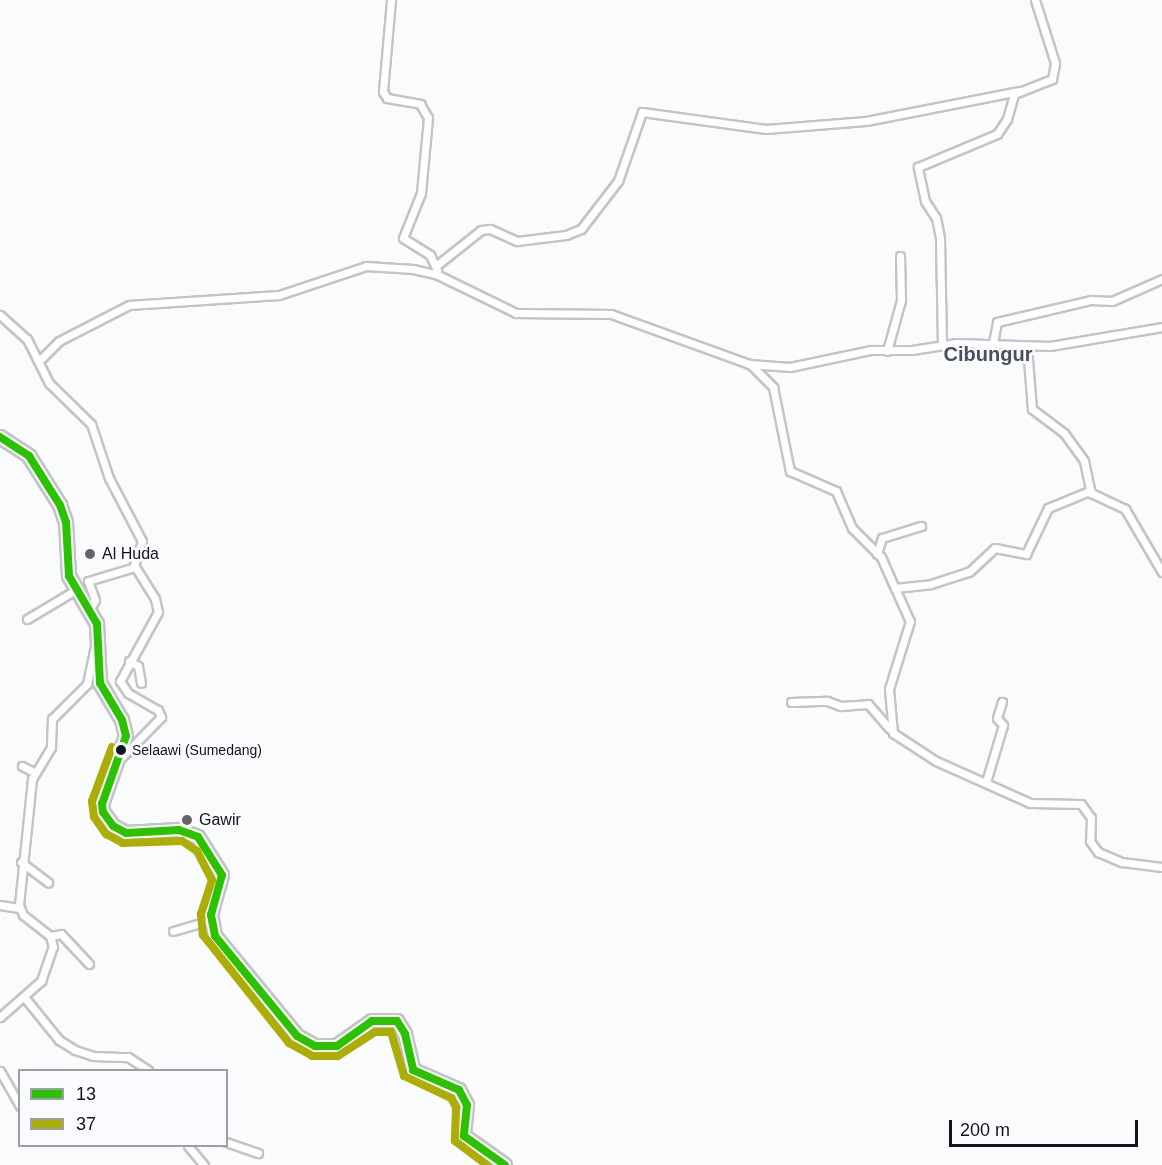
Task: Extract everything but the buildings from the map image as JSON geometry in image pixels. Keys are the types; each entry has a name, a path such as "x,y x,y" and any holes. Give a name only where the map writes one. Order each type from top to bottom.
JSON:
{"main road":[{"path":"0,437 28,456 60,505 66,522 67,569 76,589 90,609 100,636 100,683 125,728 118,761 102,804 103,812 113,826 126,833 178,830 198,837 222,875 211,920 219,941 308,1044 321,1047 342,1045 378,1019 392,1019 401,1024 413,1070 459,1090 467,1105 464,1136 505,1165"}],"street":[{"path":"391,0 383,94 387,98 420,104 428,118 421,193 403,238 429,255 436,266 438,275"},
{"path":"436,266 481,230 490,229 517,240 566,235 581,229 618,181 642,112 766,129 866,121 1019,90 1052,79 1055,63 1035,0"},
{"path":"942,344 940,238 936,218 925,201 918,167 997,134 1019,90"},
{"path":"887,351 901,300 900,256"},
{"path":"39,361 59,341 129,304 279,295 366,266 413,269 438,275 516,313 611,314 749,364 810,365 860,351 887,351 942,344 993,343 1027,346 1082,343 1162,327"},
{"path":"993,343 997,322 1085,301 1112,301 1162,279"},
{"path":"0,315 27,339 49,383 91,424 109,478 142,541 135,567 158,609 120,676 122,685 137,701 158,710 161,717 118,761"},
{"path":"1027,346 1030,406 1064,433 1084,461 1089,492"},
{"path":"749,364 772,387 790,471 833,489 852,528 877,554 910,621 891,680 890,729"},
{"path":"895,588 932,584 961,575 975,569 994,548 1026,554 1048,508 1089,492 1124,508 1162,572"},
{"path":"877,554 882,538 921,526"},
{"path":"90,609 95,602 88,581 135,567"},
{"path":"27,619 76,589"},
{"path":"19,908 21,862 34,772 51,747 51,722 87,684 100,636"},
{"path":"129,661 138,666 141,683"},
{"path":"791,702 827,701 841,706 868,704 890,729 918,751 1030,802 1080,804 1091,818 1089,839 1098,852 1122,862 1162,867"},
{"path":"986,782 1003,725 998,718 1002,702"},
{"path":"22,766 34,772"},
{"path":"21,862 48,882"},
{"path":"0,905 19,908 50,936 53,947 44,976 25,998 0,1017"},
{"path":"173,931 211,920"},
{"path":"50,936 61,934 89,964"},
{"path":"25,998 59,1040 75,1050 93,1056 128,1057 145,1069"},
{"path":"0,1071 18,1102"},
{"path":"228,1143 258,1153"},
{"path":"189,1147 204,1165"}],"transit line":[{"name":"13","path":"0,437 29,456 60,505 66,522 69,576 97,624 100,683 122,720 126,736 102,804 103,812 113,826 126,833 179,830 198,837 222,875 211,915 215,936 297,1036 315,1046 337,1046 372,1021 397,1021 405,1034 413,1070 459,1090 467,1105 464,1136 505,1165"},
{"name":"37","path":"112,747 92,801 94,817 106,834 123,843 182,841 197,851 212,880 201,914 203,935 289,1043 312,1056 338,1056 375,1032 391,1032 404,1076 451,1098 456,1107 455,1141 487,1165"}],"place":[{"name":"Al Huda","path":"90,554"},
{"name":"Selaawi (Sumedang)","path":"121,750"},
{"name":"Gawir","path":"187,820"}],"district":[{"name":"Cibungur","path":"988,354"}]}
